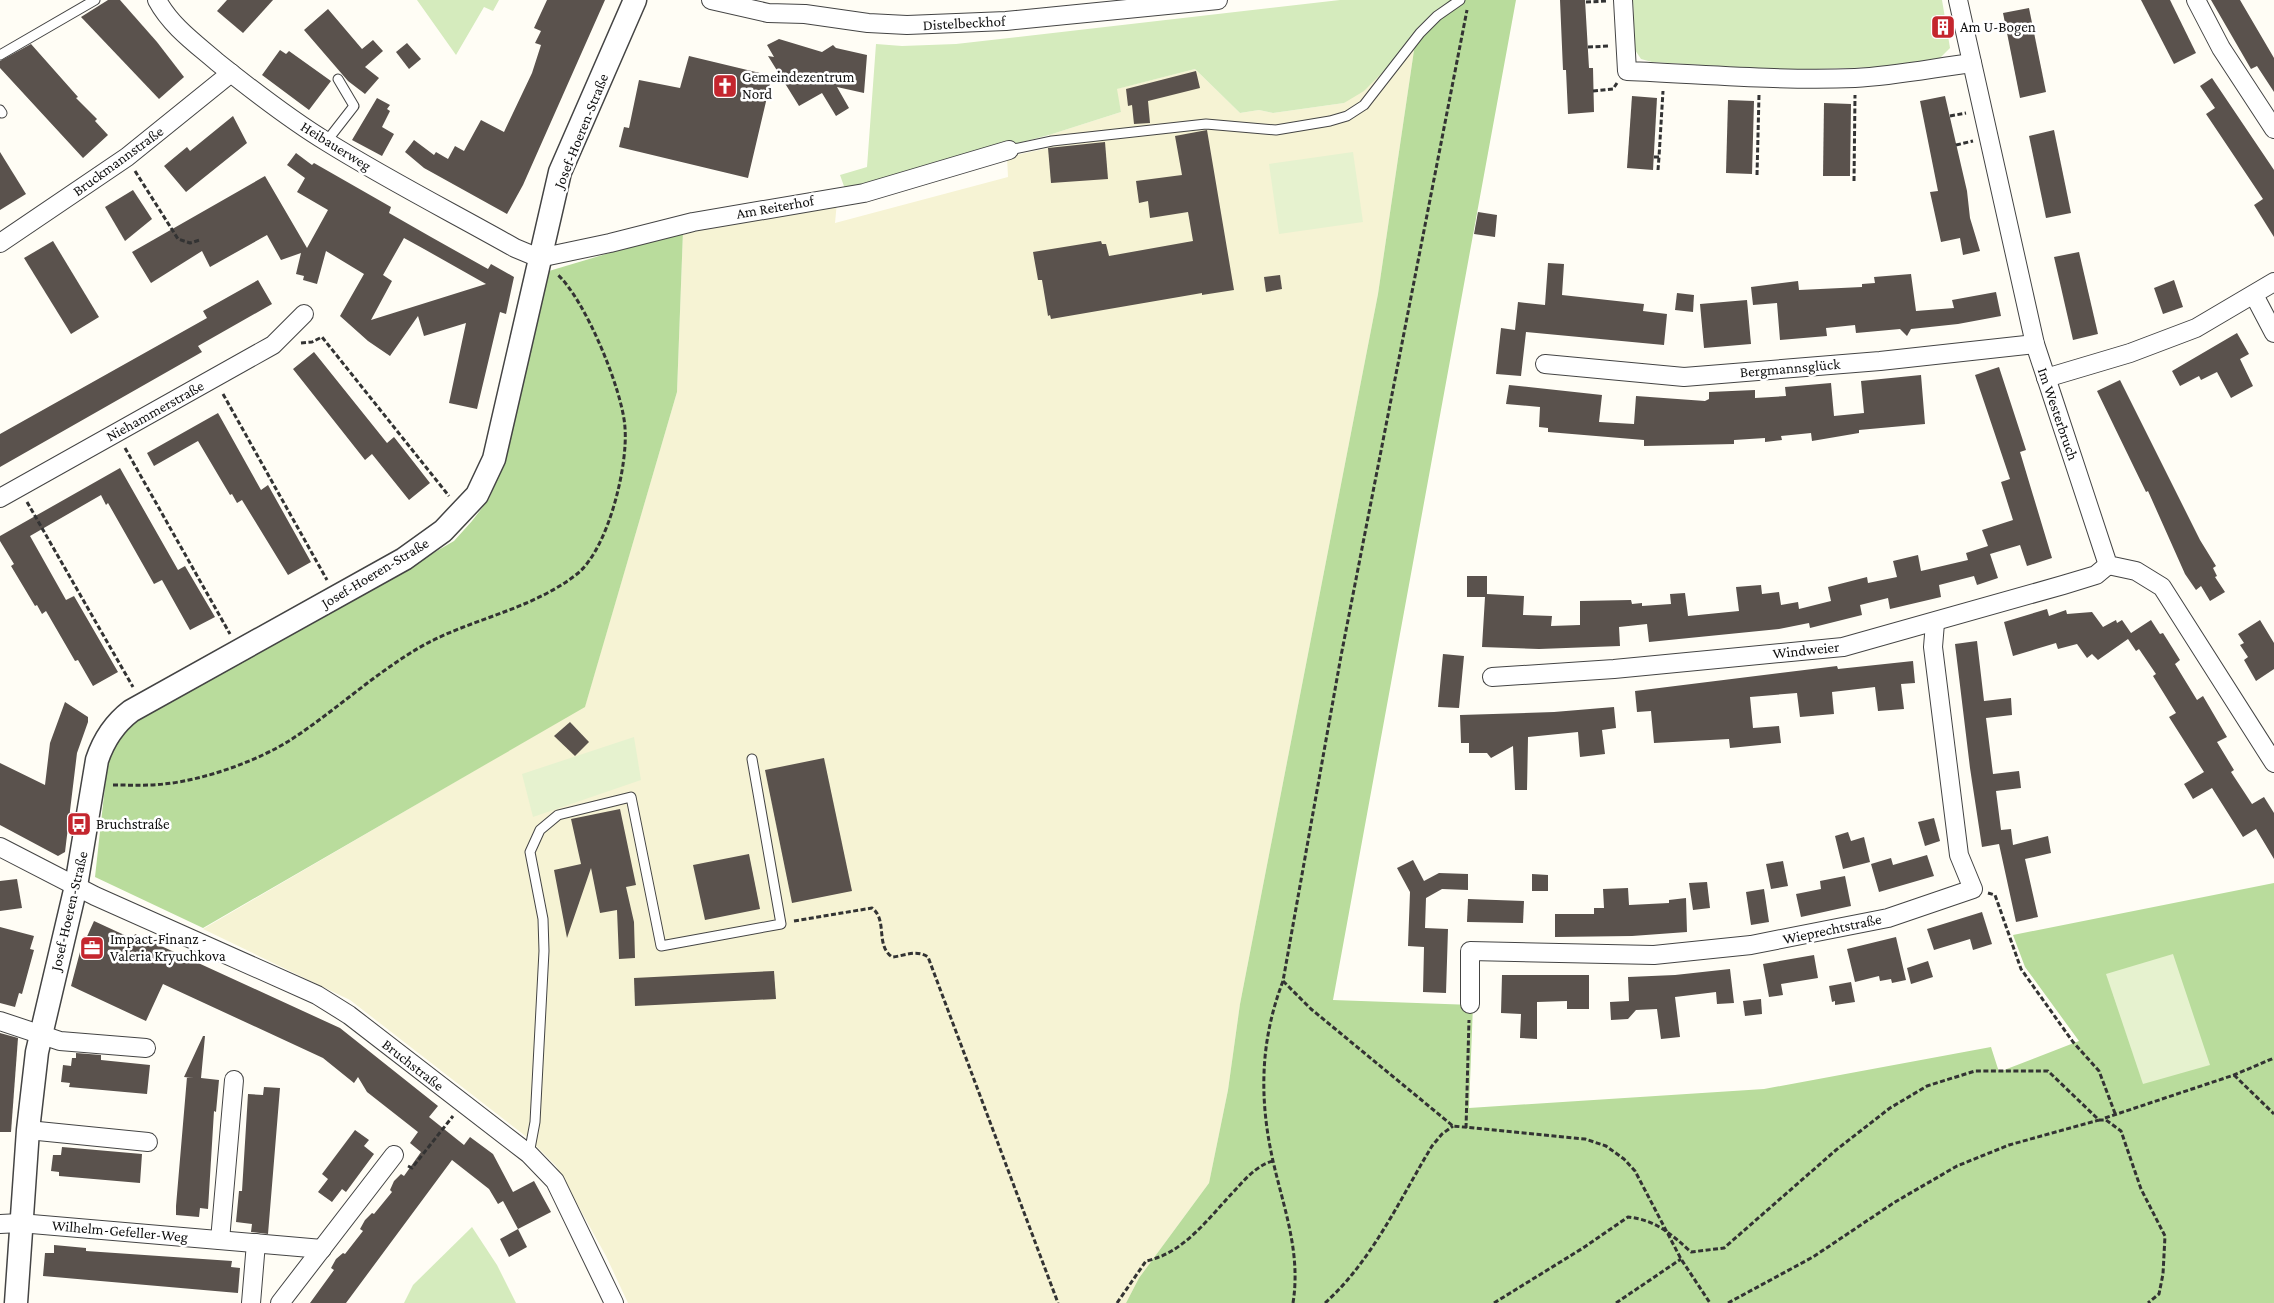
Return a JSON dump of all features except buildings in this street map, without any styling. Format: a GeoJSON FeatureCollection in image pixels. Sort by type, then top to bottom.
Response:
{"type":"FeatureCollection","features":[{"type":"Feature","properties":{"kind":"street","name":"Heibauerweg"},"geometry":{"type":"LineString","coordinates":[[157,0],[172,22],[231,73],[326,142],[515,248],[539,258]]}},
{"type":"Feature","properties":{"kind":"street","name":"Josef-Hoeren-Straße"},"geometry":{"type":"LineString","coordinates":[[16,1303],[10,1224],[28,1130],[40,1034],[76,886],[97,760],[112,729],[121,719],[143,703],[404,559],[443,532],[478,495],[494,458],[560,172],[635,0]]}},
{"type":"Feature","properties":{"kind":"street","name":"Distelbeckhof"},"geometry":{"type":"LineString","coordinates":[[711,0],[768,13],[805,14],[868,23],[907,25],[1006,21],[1084,7],[1218,0]]}},
{"type":"Feature","properties":{"kind":"street"},"geometry":{"type":"LineString","coordinates":[[1623,0],[1627,71],[1759,77],[1855,78],[1899,74],[1972,63]]}},
{"type":"Feature","properties":{"kind":"street","name":"Im Westerbruch"},"geometry":{"type":"LineString","coordinates":[[1958,0],[2035,344],[2108,565]]}},
{"type":"Feature","properties":{"kind":"street"},"geometry":{"type":"LineString","coordinates":[[2196,0],[2221,48],[2274,129]]}},
{"type":"Feature","properties":{"kind":"street","name":"Bruckmannstraße"},"geometry":{"type":"LineString","coordinates":[[0,244],[127,157],[231,73]]}},
{"type":"Feature","properties":{"kind":"street","name":"Am Reiterhof"},"geometry":{"type":"LineString","coordinates":[[539,258],[610,243],[693,222],[864,193],[1009,150]]}},
{"type":"Feature","properties":{"kind":"street"},"geometry":{"type":"LineString","coordinates":[[2046,378],[2130,353],[2196,328],[2274,282]]}},
{"type":"Feature","properties":{"kind":"street"},"geometry":{"type":"LineString","coordinates":[[2254,295],[2274,333]]}},
{"type":"Feature","properties":{"kind":"street","name":"Niehammerstraße"},"geometry":{"type":"LineString","coordinates":[[0,498],[273,345],[304,314]]}},
{"type":"Feature","properties":{"kind":"street","name":"Bergmannsglück"},"geometry":{"type":"LineString","coordinates":[[1545,364],[1684,377],[1880,361],[2035,344]]}},
{"type":"Feature","properties":{"kind":"street"},"geometry":{"type":"LineString","coordinates":[[2108,565],[2136,571],[2162,587],[2271,752]]}},
{"type":"Feature","properties":{"kind":"street","name":"Windweier"},"geometry":{"type":"LineString","coordinates":[[1492,677],[1614,669],[1843,647],[1935,623],[2096,575],[2108,565]]}},
{"type":"Feature","properties":{"kind":"street"},"geometry":{"type":"LineString","coordinates":[[1935,623],[1933,647],[1959,855],[1972,889]]}},
{"type":"Feature","properties":{"kind":"street","name":"Bruchstraße"},"geometry":{"type":"LineString","coordinates":[[0,847],[76,886],[317,994],[350,1015],[529,1154],[555,1181],[614,1303]]}},
{"type":"Feature","properties":{"kind":"street","name":"Wieprechtstraße"},"geometry":{"type":"LineString","coordinates":[[1470,1004],[1470,951],[1654,955],[1752,945],[1888,918],[1972,889]]}},
{"type":"Feature","properties":{"kind":"street"},"geometry":{"type":"LineString","coordinates":[[0,1021],[60,1041],[146,1048]]}},
{"type":"Feature","properties":{"kind":"street"},"geometry":{"type":"LineString","coordinates":[[220,1240],[234,1080]]}},
{"type":"Feature","properties":{"kind":"street"},"geometry":{"type":"LineString","coordinates":[[28,1130],[148,1142]]}},
{"type":"Feature","properties":{"kind":"street"},"geometry":{"type":"LineString","coordinates":[[280,1303],[394,1156]]}},
{"type":"Feature","properties":{"kind":"street","name":"Wilhelm-Gefeller-Weg"},"geometry":{"type":"LineString","coordinates":[[10,1224],[322,1249]]}},
{"type":"Feature","properties":{"kind":"street"},"geometry":{"type":"LineString","coordinates":[[251,1303],[256,1243]]}},
{"type":"Feature","properties":{"kind":"lane"},"geometry":{"type":"LineString","coordinates":[[0,55],[95,0]]}},
{"type":"Feature","properties":{"kind":"lane"},"geometry":{"type":"LineString","coordinates":[[1009,150],[1052,141],[1206,124],[1276,130],[1330,121],[1347,116],[1364,105],[1420,33],[1437,16],[1460,0]]}},
{"type":"Feature","properties":{"kind":"lane"},"geometry":{"type":"LineString","coordinates":[[326,142],[354,106],[338,79]]}},
{"type":"Feature","properties":{"kind":"lane"},"geometry":{"type":"LineString","coordinates":[[529,1154],[535,1112],[544,951],[543,919],[530,852],[540,830],[558,815],[631,797],[661,946],[781,924],[752,759]]}},
{"type":"Feature","properties":{"kind":"path"},"geometry":{"type":"LineString","coordinates":[[1294,1303],[1296,1275],[1294,1245],[1273,1161],[1266,1121],[1265,1050],[1268,1027],[1283,981],[1341,656],[1465,33],[1468,8]]}},
{"type":"Feature","properties":{"kind":"path"},"geometry":{"type":"LineString","coordinates":[[1593,91],[1613,89],[1627,71]]}},
{"type":"Feature","properties":{"kind":"path"},"geometry":{"type":"LineString","coordinates":[[1658,170],[1664,72]]}},
{"type":"Feature","properties":{"kind":"path"},"geometry":{"type":"LineString","coordinates":[[1757,174],[1759,77]]}},
{"type":"Feature","properties":{"kind":"path"},"geometry":{"type":"LineString","coordinates":[[1854,182],[1852,124],[1855,78]]}},
{"type":"Feature","properties":{"kind":"path"},"geometry":{"type":"LineString","coordinates":[[1656,118],[1661,119]]}},
{"type":"Feature","properties":{"kind":"path"},"geometry":{"type":"LineString","coordinates":[[1753,124],[1758,124]]}},
{"type":"Feature","properties":{"kind":"path"},"geometry":{"type":"LineString","coordinates":[[1752,152],[1758,152]]}},
{"type":"Feature","properties":{"kind":"path"},"geometry":{"type":"LineString","coordinates":[[127,157],[178,239],[190,243],[200,240]]}},
{"type":"Feature","properties":{"kind":"path"},"geometry":{"type":"LineString","coordinates":[[1654,157],[1659,157]]}},
{"type":"Feature","properties":{"kind":"path"},"geometry":{"type":"LineString","coordinates":[[92,785],[179,782],[231,767],[263,754],[291,740],[350,695],[416,650],[539,599],[586,566],[598,547],[613,507],[624,455],[625,427],[617,394],[593,331],[562,278],[539,258]]}},
{"type":"Feature","properties":{"kind":"path"},"geometry":{"type":"LineString","coordinates":[[273,345],[312,342],[322,337],[462,512]]}},
{"type":"Feature","properties":{"kind":"path"},"geometry":{"type":"LineString","coordinates":[[214,378],[336,597]]}},
{"type":"Feature","properties":{"kind":"path"},"geometry":{"type":"LineString","coordinates":[[116,432],[240,651]]}},
{"type":"Feature","properties":{"kind":"path"},"geometry":{"type":"LineString","coordinates":[[19,488],[143,703]]}},
{"type":"Feature","properties":{"kind":"path"},"geometry":{"type":"LineString","coordinates":[[1972,889],[1995,895],[2021,969],[2073,1042],[2099,1071],[2116,1116]]}},
{"type":"Feature","properties":{"kind":"path"},"geometry":{"type":"LineString","coordinates":[[781,924],[872,908],[880,917],[882,946],[885,952],[892,957],[914,953],[922,953],[928,957],[1058,1303]]}},
{"type":"Feature","properties":{"kind":"path"},"geometry":{"type":"LineString","coordinates":[[1283,981],[1311,1009],[1453,1126],[1566,1135],[1606,1146],[1624,1159],[1635,1171],[1681,1259],[1710,1303]]}},
{"type":"Feature","properties":{"kind":"path"},"geometry":{"type":"LineString","coordinates":[[1466,1128],[1470,1004]]}},
{"type":"Feature","properties":{"kind":"path"},"geometry":{"type":"LineString","coordinates":[[1728,1303],[1813,1257],[1895,1202],[1957,1166],[2009,1145],[2116,1116],[2234,1075],[2274,1058]]}},
{"type":"Feature","properties":{"kind":"path"},"geometry":{"type":"LineString","coordinates":[[1494,1303],[1583,1248],[1628,1217],[1644,1218],[1665,1228],[1692,1252],[1724,1248],[1836,1150],[1890,1108],[1927,1086],[1976,1071],[2048,1071],[2099,1120],[2106,1120],[2122,1131],[2141,1189],[2165,1236],[2163,1274],[2159,1294],[2148,1303]]}},
{"type":"Feature","properties":{"kind":"path"},"geometry":{"type":"LineString","coordinates":[[2234,1075],[2274,1114]]}},
{"type":"Feature","properties":{"kind":"path"},"geometry":{"type":"LineString","coordinates":[[394,1156],[412,1168],[463,1104]]}},
{"type":"Feature","properties":{"kind":"path"},"geometry":{"type":"LineString","coordinates":[[1325,1303],[1350,1277],[1371,1248],[1432,1146],[1442,1134],[1453,1126]]}},
{"type":"Feature","properties":{"kind":"path"},"geometry":{"type":"LineString","coordinates":[[1117,1303],[1146,1261],[1166,1256],[1177,1248],[1248,1176],[1264,1163],[1273,1161]]}},
{"type":"Feature","properties":{"kind":"path"},"geometry":{"type":"LineString","coordinates":[[1616,1303],[1681,1259]]}},
{"type":"Feature","properties":{"kind":"shaded area"},"geometry":{"type":"Polygon","coordinates":[[[1417,30],[1378,294],[1240,1004],[1228,1090],[1209,1183],[1139,1278],[1126,1303],[628,1303],[606,1256],[556,1166],[528,1138],[350,1000],[203,929],[585,706],[677,392],[683,231],[837,202],[835,223],[1008,177],[1007,157],[1048,148],[1049,135],[1121,112],[1116,89],[1195,69],[1240,113],[1259,110],[1273,113],[1344,103],[1417,30]]]}},
{"type":"Feature","properties":{"kind":"green space"},"geometry":{"type":"Polygon","coordinates":[[[417,0],[499,0],[493,11],[484,7],[456,55],[417,0]]]}},
{"type":"Feature","properties":{"kind":"green space"},"geometry":{"type":"Polygon","coordinates":[[[1340,0],[1449,0],[1417,30],[1388,67],[1364,91],[1344,103],[1273,113],[1259,110],[1240,113],[1195,69],[1117,89],[1121,112],[1049,135],[845,189],[840,175],[867,167],[876,44],[902,46],[956,44],[1340,0]]]}},
{"type":"Feature","properties":{"kind":"green space"},"geometry":{"type":"Polygon","coordinates":[[[1449,0],[1516,0],[1333,1000],[1473,1005],[1469,1108],[1764,1089],[1991,1047],[1999,1072],[2079,1041],[2025,967],[2013,935],[2274,883],[2274,1303],[1126,1303],[1139,1278],[1209,1183],[1228,1090],[1240,1004],[1378,294],[1417,30],[1449,0]]]}},
{"type":"Feature","properties":{"kind":"green space"},"geometry":{"type":"Polygon","coordinates":[[[1633,0],[1942,0],[1950,48],[1940,58],[1881,67],[1784,70],[1652,62],[1641,59],[1635,50],[1633,0]]]}},
{"type":"Feature","properties":{"kind":"green space"},"geometry":{"type":"Polygon","coordinates":[[[1353,152],[1363,222],[1279,234],[1269,164],[1353,152]]]}},
{"type":"Feature","properties":{"kind":"green space"},"geometry":{"type":"Polygon","coordinates":[[[683,231],[677,392],[585,707],[203,928],[95,877],[107,768],[113,748],[122,734],[136,720],[342,606],[454,541],[489,499],[505,460],[549,271],[683,231]]]}},
{"type":"Feature","properties":{"kind":"green space"},"geometry":{"type":"Polygon","coordinates":[[[634,737],[641,780],[533,817],[522,774],[634,737]]]}},
{"type":"Feature","properties":{"kind":"green space"},"geometry":{"type":"Polygon","coordinates":[[[2173,954],[2210,1065],[2143,1084],[2106,974],[2173,954]]]}},
{"type":"Feature","properties":{"kind":"green space"},"geometry":{"type":"Polygon","coordinates":[[[472,1227],[497,1265],[516,1303],[404,1303],[413,1285],[472,1227]]]}},
{"type":"Feature","properties":{"kind":"place","name":"Am U-Bogen"},"geometry":{"type":"Point","coordinates":[1943,27]}},
{"type":"Feature","properties":{"kind":"place","name":"Gemeindezentrum Nord"},"geometry":{"type":"Point","coordinates":[725,86]}},
{"type":"Feature","properties":{"kind":"place","name":"Bruchstraße"},"geometry":{"type":"Point","coordinates":[79,824]}},
{"type":"Feature","properties":{"kind":"place","name":"Impact-Finanz - Valeria Kryuchkova"},"geometry":{"type":"Point","coordinates":[92,948]}}]}
